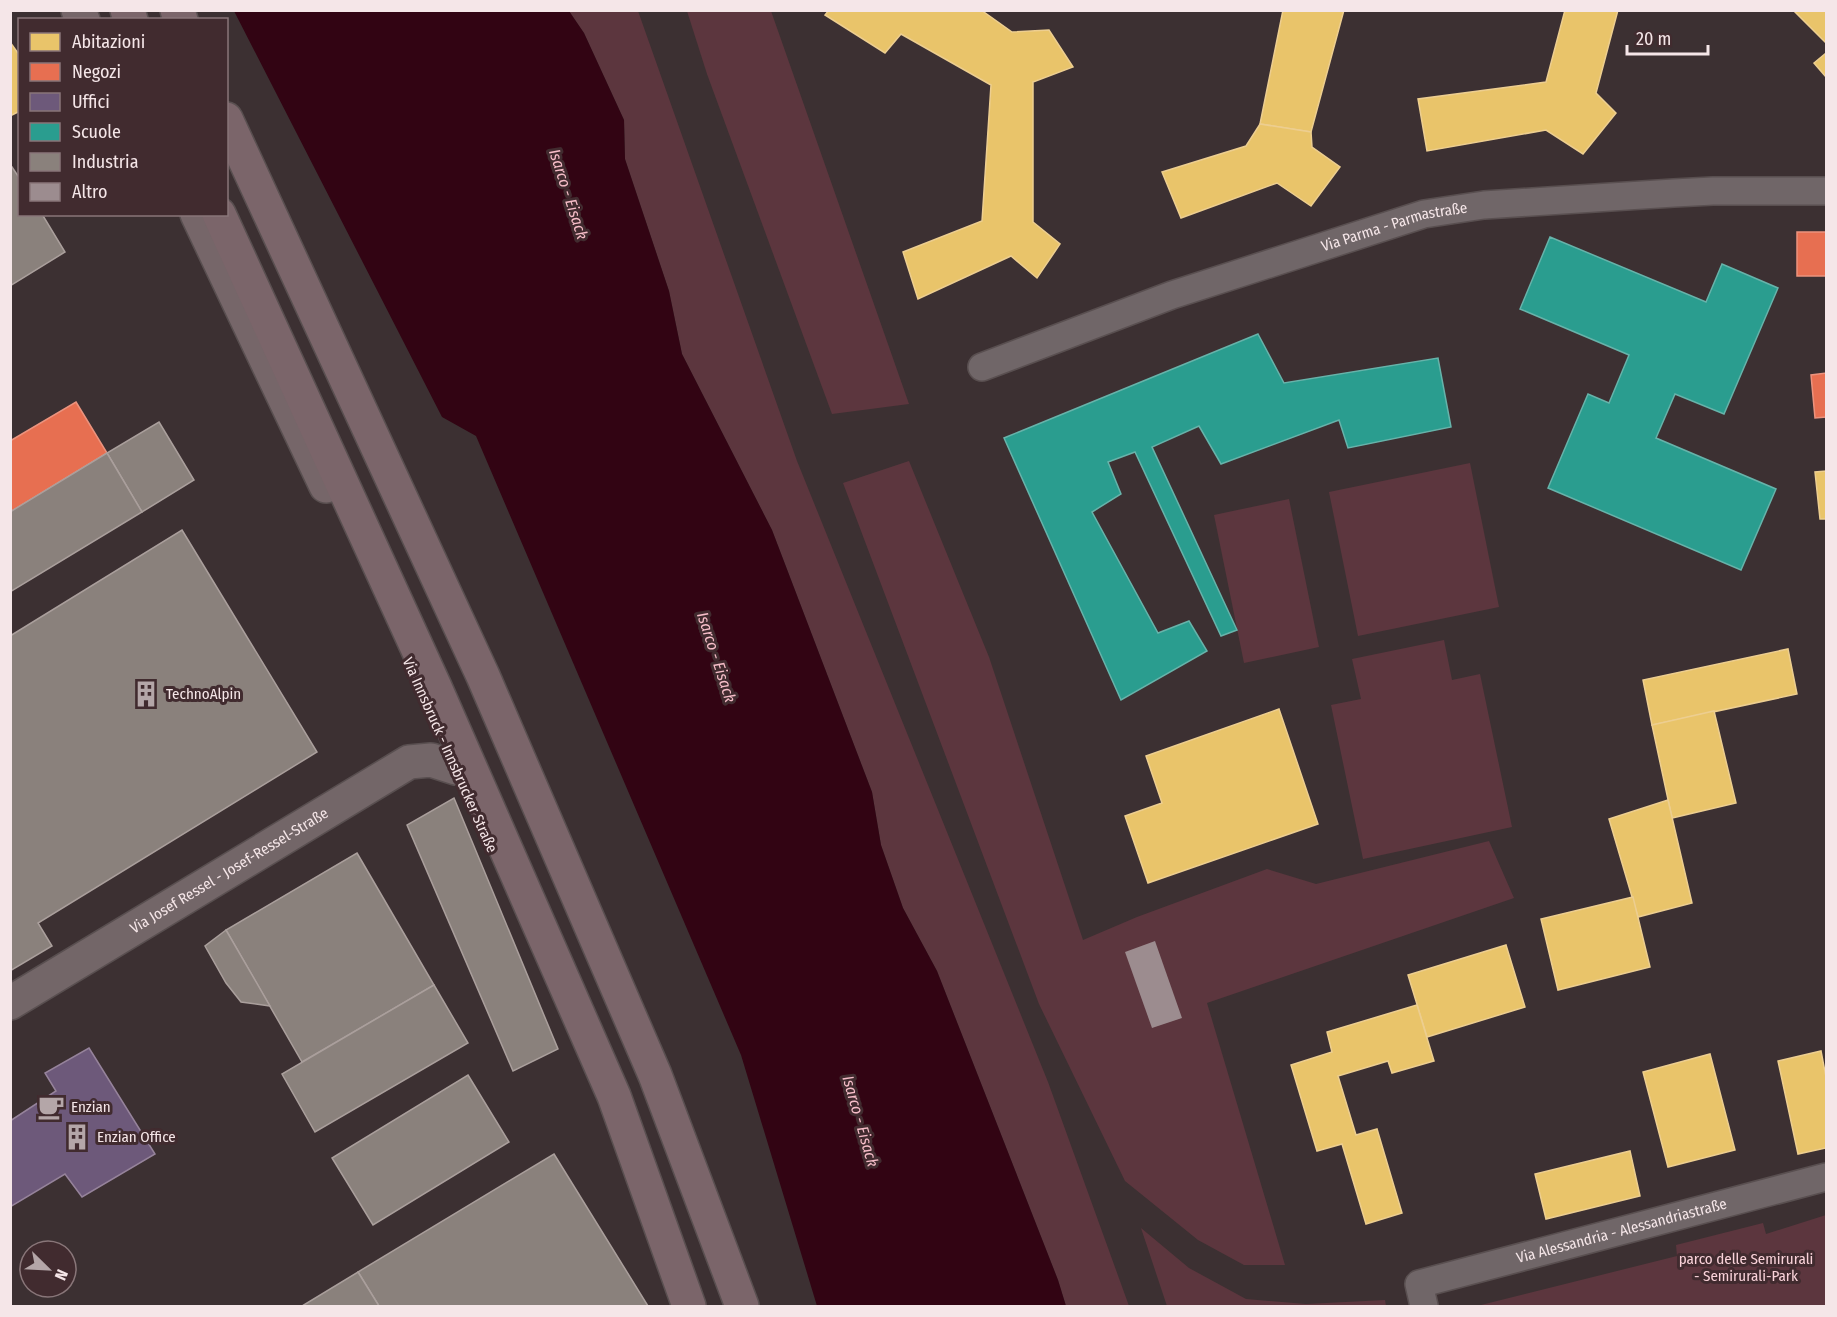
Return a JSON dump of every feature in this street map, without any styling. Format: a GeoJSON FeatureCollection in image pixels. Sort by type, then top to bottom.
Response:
{"type":"FeatureCollection","features":[{"type":"Feature","properties":{"kind":"highway"},"geometry":{"type":"LineString","coordinates":[[228,123],[497,708],[655,1075],[741,1306]]}},
{"type":"Feature","properties":{"kind":"highway"},"geometry":{"type":"LineString","coordinates":[[220,216],[435,687],[614,1096],[689,1306]]}},
{"type":"Feature","properties":{"kind":"main road","name":"Via Innsbruck - Innsbrucker Straße"},"geometry":{"type":"LineString","coordinates":[[198,216],[411,665],[626,1158],[677,1306]]}},
{"type":"Feature","properties":{"kind":"main road","name":"Via Josef Ressel - Josef-Ressel-Straße"},"geometry":{"type":"LineString","coordinates":[[10,1003],[409,762],[431,760],[456,768]]}},
{"type":"Feature","properties":{"kind":"street","name":"Via Parma - Parmastraße"},"geometry":{"type":"LineString","coordinates":[[982,366],[1172,295],[1424,214],[1484,205],[1674,193],[1827,191]]}},
{"type":"Feature","properties":{"kind":"street","name":"Via Alessandria - Alessandriastraße"},"geometry":{"type":"LineString","coordinates":[[1421,1295],[1827,1177]]}},
{"type":"Feature","properties":{"kind":"green space"},"geometry":{"type":"Polygon","coordinates":[[[569,11],[638,11],[797,461],[1048,1082],[1129,1306],[1066,1306],[1058,1280],[937,971],[903,908],[881,845],[872,792],[772,530],[682,354],[669,291],[625,159],[624,120],[584,33],[569,11]]]}},
{"type":"Feature","properties":{"kind":"green space"},"geometry":{"type":"Polygon","coordinates":[[[687,11],[771,11],[909,404],[832,414],[707,74],[687,11]]]}},
{"type":"Feature","properties":{"kind":"green space"},"geometry":{"type":"Polygon","coordinates":[[[909,461],[989,657],[1083,940],[1137,917],[1267,869],[1316,884],[1489,841],[1514,898],[1207,1003],[1285,1265],[1244,1265],[1198,1240],[1125,1181],[1039,1004],[843,483],[909,461]]]}},
{"type":"Feature","properties":{"kind":"green space"},"geometry":{"type":"Polygon","coordinates":[[[1470,463],[1499,607],[1358,636],[1329,492],[1470,463]]]}},
{"type":"Feature","properties":{"kind":"green space"},"geometry":{"type":"Polygon","coordinates":[[[1289,499],[1319,647],[1244,663],[1214,515],[1289,499]]]}},
{"type":"Feature","properties":{"kind":"green space"},"geometry":{"type":"Polygon","coordinates":[[[1444,640],[1452,680],[1480,674],[1512,827],[1363,859],[1331,705],[1361,699],[1352,659],[1444,640]]]}},
{"type":"Feature","properties":{"kind":"green space","name":"parco delle Semirurali - Semirurali-Park"},"geometry":{"type":"Polygon","coordinates":[[[1826,1215],[1826,1306],[1477,1306],[1677,1256],[1676,1245],[1763,1223],[1766,1234],[1826,1215]]]}},
{"type":"Feature","properties":{"kind":"green space"},"geometry":{"type":"Polygon","coordinates":[[[1141,1228],[1189,1268],[1246,1299],[1306,1304],[1385,1300],[1386,1306],[1167,1306],[1141,1228]]]}},
{"type":"Feature","properties":{"kind":"water","name":"Isarco - Eisack"},"geometry":{"type":"Polygon","coordinates":[[[234,11],[569,11],[584,33],[624,120],[625,159],[669,291],[682,354],[772,530],[872,792],[881,845],[903,908],[937,971],[1058,1280],[1066,1306],[817,1306],[741,1055],[476,436],[442,417],[234,11]]]}},
{"type":"Feature","properties":{"kind":"building: Abitazioni"},"geometry":{"type":"Polygon","coordinates":[[[829,10],[981,10],[1012,32],[1049,30],[1073,67],[1033,82],[1033,222],[1060,244],[1037,278],[1011,256],[918,299],[903,252],[982,221],[991,85],[901,34],[885,53],[825,15],[829,10]]]}},
{"type":"Feature","properties":{"kind":"building: Abitazioni"},"geometry":{"type":"Polygon","coordinates":[[[1283,10],[1344,10],[1311,132],[1260,124],[1283,10]]]}},
{"type":"Feature","properties":{"kind":"building: Abitazioni"},"geometry":{"type":"Polygon","coordinates":[[[1565,10],[1618,10],[1596,93],[1616,113],[1583,154],[1546,130],[1427,151],[1418,99],[1546,82],[1565,10]]]}},
{"type":"Feature","properties":{"kind":"building: Abitazioni"},"geometry":{"type":"Polygon","coordinates":[[[1793,10],[1826,10],[1826,43],[1793,10]]]}},
{"type":"Feature","properties":{"kind":"building: Abitazioni"},"geometry":{"type":"Polygon","coordinates":[[[10,42],[18,53],[18,112],[10,116],[10,42]]]}},
{"type":"Feature","properties":{"kind":"building: Abitazioni"},"geometry":{"type":"Polygon","coordinates":[[[1826,53],[1826,77],[1814,63],[1826,53]]]}},
{"type":"Feature","properties":{"kind":"building: Abitazioni"},"geometry":{"type":"Polygon","coordinates":[[[1260,124],[1311,132],[1312,147],[1340,167],[1311,206],[1277,183],[1181,218],[1162,172],[1246,146],[1260,124]]]}},
{"type":"Feature","properties":{"kind":"building: Abitazioni"},"geometry":{"type":"Polygon","coordinates":[[[1826,471],[1826,519],[1820,519],[1815,472],[1826,471]]]}},
{"type":"Feature","properties":{"kind":"building: Abitazioni"},"geometry":{"type":"Polygon","coordinates":[[[1788,649],[1797,694],[1652,725],[1643,680],[1788,649]]]}},
{"type":"Feature","properties":{"kind":"building: Abitazioni"},"geometry":{"type":"Polygon","coordinates":[[[1279,709],[1318,824],[1148,883],[1125,816],[1162,803],[1146,756],[1279,709]]]}},
{"type":"Feature","properties":{"kind":"building: Abitazioni"},"geometry":{"type":"Polygon","coordinates":[[[1714,711],[1736,803],[1672,818],[1652,725],[1714,711]]]}},
{"type":"Feature","properties":{"kind":"building: Abitazioni"},"geometry":{"type":"Polygon","coordinates":[[[1668,800],[1692,903],[1638,917],[1609,819],[1668,800]]]}},
{"type":"Feature","properties":{"kind":"building: Abitazioni"},"geometry":{"type":"Polygon","coordinates":[[[1633,897],[1650,967],[1558,990],[1541,919],[1633,897]]]}},
{"type":"Feature","properties":{"kind":"building: Abitazioni"},"geometry":{"type":"Polygon","coordinates":[[[1506,945],[1525,1007],[1427,1037],[1408,975],[1506,945]]]}},
{"type":"Feature","properties":{"kind":"building: Abitazioni"},"geometry":{"type":"Polygon","coordinates":[[[1417,1005],[1434,1061],[1392,1073],[1388,1061],[1338,1076],[1356,1135],[1377,1129],[1402,1213],[1366,1224],[1342,1144],[1317,1151],[1291,1065],[1332,1052],[1327,1032],[1417,1005]]]}},
{"type":"Feature","properties":{"kind":"building: Abitazioni"},"geometry":{"type":"Polygon","coordinates":[[[1821,1051],[1826,1077],[1826,1148],[1798,1154],[1778,1061],[1821,1051]]]}},
{"type":"Feature","properties":{"kind":"building: Abitazioni"},"geometry":{"type":"Polygon","coordinates":[[[1710,1054],[1735,1150],[1668,1167],[1643,1072],[1710,1054]]]}},
{"type":"Feature","properties":{"kind":"building: Abitazioni"},"geometry":{"type":"Polygon","coordinates":[[[1630,1151],[1640,1196],[1546,1219],[1535,1174],[1630,1151]]]}},
{"type":"Feature","properties":{"kind":"building: Negozi"},"geometry":{"type":"Polygon","coordinates":[[[1797,232],[1826,232],[1826,276],[1797,276],[1797,232]]]}},
{"type":"Feature","properties":{"kind":"building: Negozi"},"geometry":{"type":"Polygon","coordinates":[[[1826,373],[1826,417],[1815,418],[1811,375],[1826,373]]]}},
{"type":"Feature","properties":{"kind":"building: Negozi"},"geometry":{"type":"Polygon","coordinates":[[[76,402],[107,453],[10,512],[10,441],[76,402]]]}},
{"type":"Feature","properties":{"kind":"building: Uffici","name":"Enzian Office"},"geometry":{"type":"Polygon","coordinates":[[[89,1048],[155,1154],[82,1197],[65,1174],[10,1207],[10,1121],[56,1091],[45,1073],[89,1048]]]}},
{"type":"Feature","properties":{"kind":"building: Scuole"},"geometry":{"type":"Polygon","coordinates":[[[1550,237],[1706,302],[1722,264],[1778,288],[1724,414],[1675,394],[1656,438],[1776,489],[1741,570],[1548,488],[1588,394],[1609,403],[1629,355],[1520,309],[1550,237]]]}},
{"type":"Feature","properties":{"kind":"building: Scuole"},"geometry":{"type":"Polygon","coordinates":[[[1258,334],[1284,383],[1438,358],[1451,427],[1348,448],[1339,420],[1221,464],[1199,426],[1152,447],[1237,630],[1221,636],[1135,452],[1108,462],[1121,494],[1092,512],[1158,633],[1189,621],[1207,651],[1121,700],[1004,438],[1258,334]]]}},
{"type":"Feature","properties":{"kind":"building: Industria"},"geometry":{"type":"Polygon","coordinates":[[[12,167],[18,176],[18,216],[43,216],[65,252],[10,286],[10,168],[12,167]]]}},
{"type":"Feature","properties":{"kind":"building: Industria"},"geometry":{"type":"Polygon","coordinates":[[[159,422],[194,480],[142,512],[107,453],[159,422]]]}},
{"type":"Feature","properties":{"kind":"building: Industria"},"geometry":{"type":"Polygon","coordinates":[[[107,453],[142,512],[10,592],[10,512],[107,453]]]}},
{"type":"Feature","properties":{"kind":"building: Industria","name":"TechnoAlpin"},"geometry":{"type":"Polygon","coordinates":[[[182,530],[317,752],[38,923],[52,946],[10,971],[10,636],[182,530]]]}},
{"type":"Feature","properties":{"kind":"building: Industria"},"geometry":{"type":"Polygon","coordinates":[[[454,798],[558,1049],[513,1071],[407,825],[454,798]]]}},
{"type":"Feature","properties":{"kind":"building: Industria"},"geometry":{"type":"Polygon","coordinates":[[[357,853],[434,985],[302,1062],[226,930],[357,853]]]}},
{"type":"Feature","properties":{"kind":"building: Industria"},"geometry":{"type":"Polygon","coordinates":[[[226,930],[270,1006],[241,1002],[226,983],[205,946],[226,930]]]}},
{"type":"Feature","properties":{"kind":"building: Industria"},"geometry":{"type":"Polygon","coordinates":[[[434,985],[468,1043],[315,1132],[282,1074],[434,985]]]}},
{"type":"Feature","properties":{"kind":"building: Industria"},"geometry":{"type":"Polygon","coordinates":[[[468,1075],[509,1142],[373,1225],[332,1158],[468,1075]]]}},
{"type":"Feature","properties":{"kind":"building: Industria"},"geometry":{"type":"Polygon","coordinates":[[[554,1154],[648,1306],[379,1306],[358,1272],[554,1154]]]}},
{"type":"Feature","properties":{"kind":"building: Industria"},"geometry":{"type":"Polygon","coordinates":[[[358,1272],[379,1306],[302,1306],[358,1272]]]}},
{"type":"Feature","properties":{"kind":"building: Altro"},"geometry":{"type":"Polygon","coordinates":[[[1155,941],[1182,1018],[1152,1028],[1125,952],[1155,941]]]}},
{"type":"Feature","properties":{"kind":"place","name":"TechnoAlpin"},"geometry":{"type":"Point","coordinates":[146,694]}},
{"type":"Feature","properties":{"kind":"place","name":"Enzian"},"geometry":{"type":"Point","coordinates":[51,1107]}},
{"type":"Feature","properties":{"kind":"place","name":"Enzian Office"},"geometry":{"type":"Point","coordinates":[77,1137]}}]}
